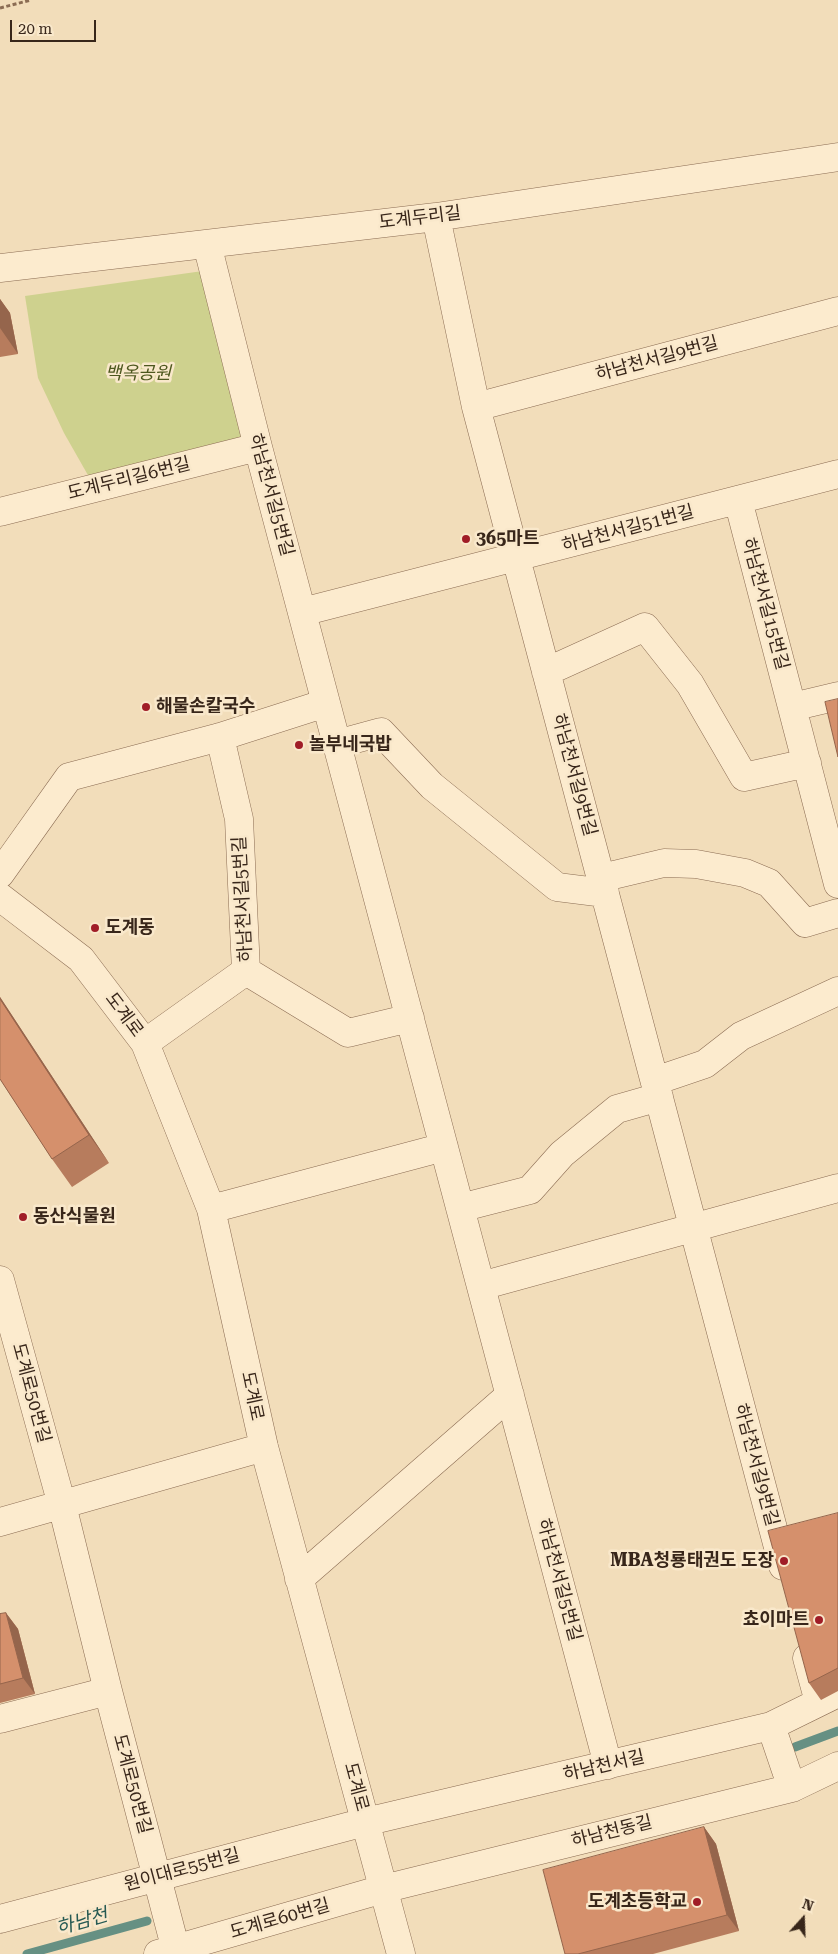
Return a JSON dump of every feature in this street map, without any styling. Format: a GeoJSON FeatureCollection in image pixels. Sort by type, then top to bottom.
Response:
{"type":"FeatureCollection","features":[{"type":"Feature","properties":{"kind":"street","name":"도계두리길"},"geometry":{"type":"LineString","coordinates":[[0,268],[436,216],[838,157]]}},
{"type":"Feature","properties":{"kind":"street","name":"하남천서길9번길"},"geometry":{"type":"LineString","coordinates":[[436,216],[476,407],[788,1586]]}},
{"type":"Feature","properties":{"kind":"street","name":"하남천서길5번길"},"geometry":{"type":"LineString","coordinates":[[207,244],[258,447],[608,1765]]}},
{"type":"Feature","properties":{"kind":"street","name":"하남천서길9번길"},"geometry":{"type":"LineString","coordinates":[[476,407],[838,311]]}},
{"type":"Feature","properties":{"kind":"street","name":"도계두리길6번길"},"geometry":{"type":"LineString","coordinates":[[0,512],[258,447]]}},
{"type":"Feature","properties":{"kind":"street","name":"하남천서길51번길"},"geometry":{"type":"LineString","coordinates":[[302,612],[838,474]]}},
{"type":"Feature","properties":{"kind":"street","name":"하남천서길15번길"},"geometry":{"type":"LineString","coordinates":[[738,500],[838,884]]}},
{"type":"Feature","properties":{"kind":"street"},"geometry":{"type":"LineString","coordinates":[[546,672],[645,627],[690,684],[744,778],[806,763]]}},
{"type":"Feature","properties":{"kind":"street"},"geometry":{"type":"LineString","coordinates":[[792,707],[838,696]]}},
{"type":"Feature","properties":{"kind":"street"},"geometry":{"type":"LineString","coordinates":[[0,874],[69,776],[220,737],[326,703]]}},
{"type":"Feature","properties":{"kind":"street"},"geometry":{"type":"LineString","coordinates":[[337,744],[381,732],[432,786],[557,888],[603,885],[664,863],[696,864],[745,873],[769,883],[805,923],[838,913]]}},
{"type":"Feature","properties":{"kind":"street","name":"하남천서길5번길"},"geometry":{"type":"LineString","coordinates":[[220,737],[239,820],[246,971],[348,1033],[410,1018]]}},
{"type":"Feature","properties":{"kind":"street","name":"도계로"},"geometry":{"type":"LineString","coordinates":[[0,897],[81,959],[145,1043],[211,1210],[264,1447],[401,1954]]}},
{"type":"Feature","properties":{"kind":"street"},"geometry":{"type":"LineString","coordinates":[[145,1043],[246,971]]}},
{"type":"Feature","properties":{"kind":"street"},"geometry":{"type":"LineString","coordinates":[[460,1208],[530,1190],[562,1154],[617,1109],[705,1064],[741,1036],[838,991]]}},
{"type":"Feature","properties":{"kind":"street"},"geometry":{"type":"LineString","coordinates":[[211,1210],[444,1147]]}},
{"type":"Feature","properties":{"kind":"street"},"geometry":{"type":"LineString","coordinates":[[481,1286],[838,1188]]}},
{"type":"Feature","properties":{"kind":"street","name":"도계로50번길"},"geometry":{"type":"LineString","coordinates":[[0,1280],[62,1505],[157,1877]]}},
{"type":"Feature","properties":{"kind":"street"},"geometry":{"type":"LineString","coordinates":[[300,1579],[510,1395]]}},
{"type":"Feature","properties":{"kind":"street"},"geometry":{"type":"LineString","coordinates":[[0,1522],[264,1447]]}},
{"type":"Feature","properties":{"kind":"street"},"geometry":{"type":"LineString","coordinates":[[801,1635],[829,1698]]}},
{"type":"Feature","properties":{"kind":"street"},"geometry":{"type":"LineString","coordinates":[[0,1719],[108,1691]]}},
{"type":"Feature","properties":{"kind":"street","name":"하남천서길"},"geometry":{"type":"LineString","coordinates":[[365,1822],[771,1726],[829,1698]]}},
{"type":"Feature","properties":{"kind":"street"},"geometry":{"type":"LineString","coordinates":[[771,1726],[792,1788]]}},
{"type":"Feature","properties":{"kind":"street","name":"하남천동길"},"geometry":{"type":"LineString","coordinates":[[383,1889],[792,1788],[838,1766]]}},
{"type":"Feature","properties":{"kind":"street","name":"원이대로55번길"},"geometry":{"type":"LineString","coordinates":[[0,1919],[365,1822]]}},
{"type":"Feature","properties":{"kind":"street","name":"도계로60번길"},"geometry":{"type":"LineString","coordinates":[[157,1877],[171,1952],[383,1889]]}},
{"type":"Feature","properties":{"kind":"path"},"geometry":{"type":"LineString","coordinates":[[0,8],[31,0]]}},
{"type":"Feature","properties":{"kind":"green space","name":"백옥공원"},"geometry":{"type":"Polygon","coordinates":[[[210,270],[246,443],[93,484],[64,433],[38,378],[25,296],[210,270]]]}},
{"type":"Feature","properties":{"kind":"building"},"geometry":{"type":"Polygon","coordinates":[[[838,699],[838,757],[825,702],[838,699]]]}},
{"type":"Feature","properties":{"kind":"building"},"geometry":{"type":"Polygon","coordinates":[[[0,999],[89,1135],[52,1159],[0,1079],[0,999]]]}},
{"type":"Feature","properties":{"kind":"building","name":"쵸이마트"},"geometry":{"type":"Polygon","coordinates":[[[838,1513],[838,1668],[809,1683],[768,1531],[838,1513]]]}},
{"type":"Feature","properties":{"kind":"building"},"geometry":{"type":"Polygon","coordinates":[[[6,1613],[23,1678],[0,1684],[0,1614],[6,1613]]]}},
{"type":"Feature","properties":{"kind":"building"},"geometry":{"type":"Polygon","coordinates":[[[704,1827],[727,1915],[578,1954],[565,1954],[543,1870],[704,1827]]]}},
{"type":"Feature","properties":{"kind":"waterway","name":"하남천"},"geometry":{"type":"LineString","coordinates":[[795,1747],[838,1731]]}},
{"type":"Feature","properties":{"kind":"waterway","name":"하남천"},"geometry":{"type":"LineString","coordinates":[[27,1954],[147,1921]]}},
{"type":"Feature","properties":{"kind":"place","name":"365마트"},"geometry":{"type":"Point","coordinates":[466,539]}},
{"type":"Feature","properties":{"kind":"place","name":"해물손칼국수"},"geometry":{"type":"Point","coordinates":[146,707]}},
{"type":"Feature","properties":{"kind":"place","name":"놀부네국밥"},"geometry":{"type":"Point","coordinates":[299,745]}},
{"type":"Feature","properties":{"kind":"place","name":"도계동"},"geometry":{"type":"Point","coordinates":[95,928]}},
{"type":"Feature","properties":{"kind":"place","name":"동산식물원"},"geometry":{"type":"Point","coordinates":[23,1217]}},
{"type":"Feature","properties":{"kind":"place","name":"MBA청룡태권도 도장"},"geometry":{"type":"Point","coordinates":[784,1561]}},
{"type":"Feature","properties":{"kind":"place","name":"쵸이마트"},"geometry":{"type":"Point","coordinates":[819,1620]}},
{"type":"Feature","properties":{"kind":"place","name":"도계초등학교"},"geometry":{"type":"Point","coordinates":[697,1902]}}]}
